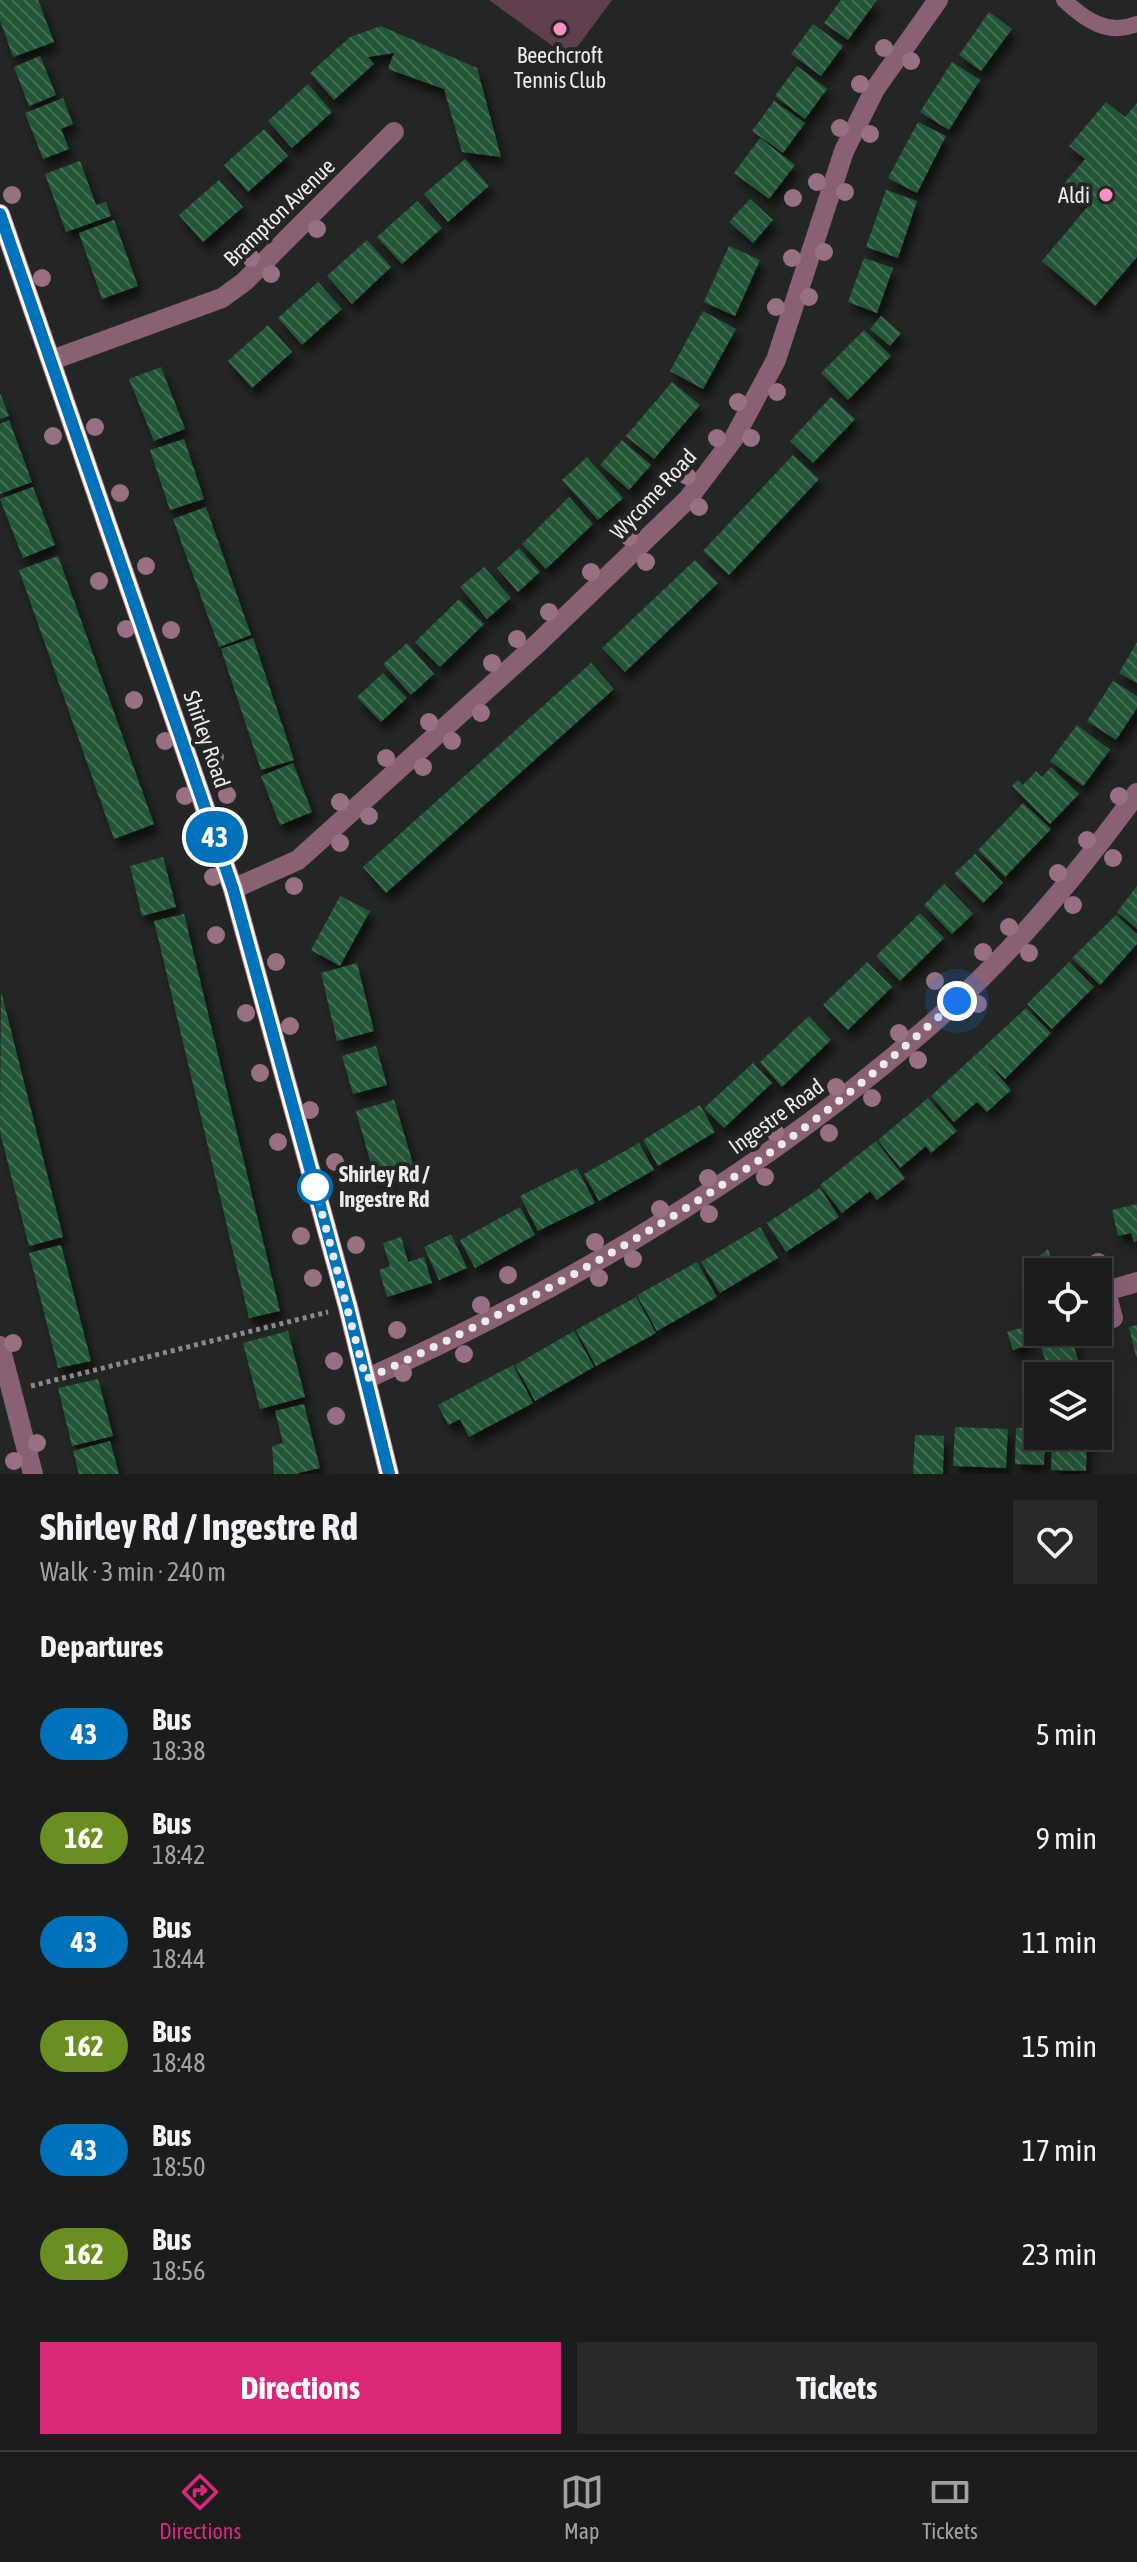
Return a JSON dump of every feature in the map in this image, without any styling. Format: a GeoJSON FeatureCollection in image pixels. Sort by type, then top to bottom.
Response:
{"type":"FeatureCollection","features":[{"type":"Feature","properties":{"kind":"street","name":"Wycome Road"},"geometry":{"type":"LineString","coordinates":[[233,889],[298,860],[536,645],[688,499],[734,438],[776,360],[844,151],[875,89],[938,0]]}},
{"type":"Feature","properties":{"kind":"street","name":"Brampton Avenue"},"geometry":{"type":"LineString","coordinates":[[52,360],[222,298],[244,282],[394,132]]}},
{"type":"Feature","properties":{"kind":"street","name":"Shirley Road"},"geometry":{"type":"LineString","coordinates":[[0,214],[233,889],[348,1307],[389,1474]]}},
{"type":"Feature","properties":{"kind":"street","name":"Ingestre Road"},"geometry":{"type":"LineString","coordinates":[[366,1379],[519,1303],[684,1208],[822,1114],[957,1001],[1092,855],[1137,793]]}},
{"type":"Feature","properties":{"kind":"street"},"geometry":{"type":"LineString","coordinates":[[1112,1289],[1137,1282]]}},
{"type":"Feature","properties":{"kind":"street"},"geometry":{"type":"LineString","coordinates":[[0,1346],[33,1474]]}},
{"type":"Feature","properties":{"kind":"lane"},"geometry":{"type":"LineString","coordinates":[[1064,0],[1092,22],[1111,30],[1137,24]]}},
{"type":"Feature","properties":{"kind":"path"},"geometry":{"type":"LineString","coordinates":[[12,1390],[348,1307]]}},
{"type":"Feature","properties":{"kind":"shaded area","name":"Beechcroft Tennis Club"},"geometry":{"type":"Polygon","coordinates":[[[489,0],[612,0],[569,58],[489,0]]]}},
{"type":"Feature","properties":{"kind":"building"},"geometry":{"type":"Polygon","coordinates":[[[0,0],[38,0],[54,42],[13,57],[0,20],[0,0]]]}},
{"type":"Feature","properties":{"kind":"building"},"geometry":{"type":"Polygon","coordinates":[[[841,0],[877,0],[848,40],[824,23],[841,0]]]}},
{"type":"Feature","properties":{"kind":"building"},"geometry":{"type":"Polygon","coordinates":[[[989,12],[1012,29],[981,71],[959,55],[989,12]]]}},
{"type":"Feature","properties":{"kind":"building"},"geometry":{"type":"Polygon","coordinates":[[[813,24],[843,46],[821,76],[791,54],[813,24]]]}},
{"type":"Feature","properties":{"kind":"building"},"geometry":{"type":"Polygon","coordinates":[[[381,26],[477,68],[501,157],[462,152],[444,89],[388,69],[394,53],[368,57],[374,64],[334,100],[310,73],[350,37],[381,26]]]}},
{"type":"Feature","properties":{"kind":"building"},"geometry":{"type":"Polygon","coordinates":[[[40,56],[56,95],[29,106],[14,67],[40,56]]]}},
{"type":"Feature","properties":{"kind":"building"},"geometry":{"type":"Polygon","coordinates":[[[952,62],[980,80],[949,130],[920,112],[952,62]]]}},
{"type":"Feature","properties":{"kind":"building"},"geometry":{"type":"Polygon","coordinates":[[[797,66],[827,89],[805,119],[775,96],[797,66]]]}},
{"type":"Feature","properties":{"kind":"building"},"geometry":{"type":"Polygon","coordinates":[[[308,84],[332,112],[292,148],[268,121],[308,84]]]}},
{"type":"Feature","properties":{"kind":"building"},"geometry":{"type":"Polygon","coordinates":[[[63,98],[73,124],[61,129],[69,149],[43,159],[25,113],[63,98]]]}},
{"type":"Feature","properties":{"kind":"building"},"geometry":{"type":"Polygon","coordinates":[[[774,101],[805,123],[783,153],[752,131],[774,101]]]}},
{"type":"Feature","properties":{"kind":"building","name":"Aldi"},"geometry":{"type":"Polygon","coordinates":[[[1106,102],[1125,117],[1137,103],[1137,257],[1095,306],[1042,261],[1088,206],[1063,185],[1085,159],[1069,146],[1106,102]]]}},
{"type":"Feature","properties":{"kind":"building"},"geometry":{"type":"Polygon","coordinates":[[[918,122],[946,136],[917,193],[888,178],[918,122]]]}},
{"type":"Feature","properties":{"kind":"building"},"geometry":{"type":"Polygon","coordinates":[[[264,129],[288,156],[248,192],[224,165],[264,129]]]}},
{"type":"Feature","properties":{"kind":"building"},"geometry":{"type":"Polygon","coordinates":[[[760,138],[795,165],[769,199],[734,173],[760,138]]]}},
{"type":"Feature","properties":{"kind":"building"},"geometry":{"type":"Polygon","coordinates":[[[465,159],[489,186],[448,222],[424,194],[465,159]]]}},
{"type":"Feature","properties":{"kind":"building"},"geometry":{"type":"Polygon","coordinates":[[[80,161],[96,205],[106,202],[111,216],[66,232],[45,174],[80,161]]]}},
{"type":"Feature","properties":{"kind":"building"},"geometry":{"type":"Polygon","coordinates":[[[219,180],[243,207],[203,242],[179,215],[219,180]]]}},
{"type":"Feature","properties":{"kind":"building"},"geometry":{"type":"Polygon","coordinates":[[[886,190],[917,201],[898,258],[866,247],[886,190]]]}},
{"type":"Feature","properties":{"kind":"building"},"geometry":{"type":"Polygon","coordinates":[[[750,199],[773,220],[753,243],[729,222],[750,199]]]}},
{"type":"Feature","properties":{"kind":"building"},"geometry":{"type":"Polygon","coordinates":[[[417,201],[442,228],[402,264],[377,237],[417,201]]]}},
{"type":"Feature","properties":{"kind":"building"},"geometry":{"type":"Polygon","coordinates":[[[114,220],[138,286],[102,299],[79,233],[114,220]]]}},
{"type":"Feature","properties":{"kind":"building"},"geometry":{"type":"Polygon","coordinates":[[[367,240],[391,267],[352,304],[327,276],[367,240]]]}},
{"type":"Feature","properties":{"kind":"building"},"geometry":{"type":"Polygon","coordinates":[[[729,246],[760,260],[735,316],[704,302],[729,246]]]}},
{"type":"Feature","properties":{"kind":"building"},"geometry":{"type":"Polygon","coordinates":[[[864,258],[893,268],[877,313],[848,302],[864,258]]]}},
{"type":"Feature","properties":{"kind":"building"},"geometry":{"type":"Polygon","coordinates":[[[318,282],[342,309],[302,345],[278,318],[318,282]]]}},
{"type":"Feature","properties":{"kind":"building"},"geometry":{"type":"Polygon","coordinates":[[[703,311],[736,329],[703,389],[670,371],[703,311]]]}},
{"type":"Feature","properties":{"kind":"building"},"geometry":{"type":"Polygon","coordinates":[[[881,316],[901,333],[890,346],[870,329],[881,316]]]}},
{"type":"Feature","properties":{"kind":"building"},"geometry":{"type":"Polygon","coordinates":[[[268,325],[292,352],[252,388],[228,361],[268,325]]]}},
{"type":"Feature","properties":{"kind":"building"},"geometry":{"type":"Polygon","coordinates":[[[864,330],[891,356],[848,400],[821,373],[864,330]]]}},
{"type":"Feature","properties":{"kind":"building"},"geometry":{"type":"Polygon","coordinates":[[[161,367],[185,429],[154,441],[129,379],[161,367]]]}},
{"type":"Feature","properties":{"kind":"building"},"geometry":{"type":"Polygon","coordinates":[[[672,382],[700,405],[654,459],[626,436],[672,382]]]}},
{"type":"Feature","properties":{"kind":"building"},"geometry":{"type":"Polygon","coordinates":[[[0,393],[9,416],[0,419],[0,393]]]}},
{"type":"Feature","properties":{"kind":"building"},"geometry":{"type":"Polygon","coordinates":[[[831,397],[855,419],[813,463],[790,441],[831,397]]]}},
{"type":"Feature","properties":{"kind":"building"},"geometry":{"type":"Polygon","coordinates":[[[9,420],[32,482],[0,494],[0,424],[9,420]]]}},
{"type":"Feature","properties":{"kind":"building"},"geometry":{"type":"Polygon","coordinates":[[[184,439],[204,499],[170,510],[150,450],[184,439]]]}},
{"type":"Feature","properties":{"kind":"building"},"geometry":{"type":"Polygon","coordinates":[[[622,440],[651,465],[629,490],[600,465],[622,440]]]}},
{"type":"Feature","properties":{"kind":"building"},"geometry":{"type":"Polygon","coordinates":[[[793,455],[819,479],[729,575],[703,551],[793,455]]]}},
{"type":"Feature","properties":{"kind":"building"},"geometry":{"type":"Polygon","coordinates":[[[587,457],[623,498],[598,520],[562,480],[587,457]]]}},
{"type":"Feature","properties":{"kind":"building"},"geometry":{"type":"Polygon","coordinates":[[[33,487],[55,545],[23,558],[0,499],[33,487]]]}},
{"type":"Feature","properties":{"kind":"building"},"geometry":{"type":"Polygon","coordinates":[[[569,497],[593,524],[546,569],[522,544],[569,497]]]}},
{"type":"Feature","properties":{"kind":"building"},"geometry":{"type":"Polygon","coordinates":[[[206,507],[251,635],[219,647],[173,519],[206,507]]]}},
{"type":"Feature","properties":{"kind":"building"},"geometry":{"type":"Polygon","coordinates":[[[519,548],[540,572],[518,592],[497,568],[519,548]]]}},
{"type":"Feature","properties":{"kind":"building"},"geometry":{"type":"Polygon","coordinates":[[[58,556],[154,824],[114,839],[19,570],[58,556]]]}},
{"type":"Feature","properties":{"kind":"building"},"geometry":{"type":"Polygon","coordinates":[[[695,560],[718,583],[625,672],[602,648],[695,560]]]}},
{"type":"Feature","properties":{"kind":"building"},"geometry":{"type":"Polygon","coordinates":[[[484,567],[511,598],[487,619],[460,587],[484,567]]]}},
{"type":"Feature","properties":{"kind":"building"},"geometry":{"type":"Polygon","coordinates":[[[459,599],[484,624],[440,667],[415,642],[459,599]]]}},
{"type":"Feature","properties":{"kind":"building"},"geometry":{"type":"Polygon","coordinates":[[[253,638],[294,760],[261,770],[221,649],[253,638]]]}},
{"type":"Feature","properties":{"kind":"building"},"geometry":{"type":"Polygon","coordinates":[[[1137,642],[1137,683],[1119,673],[1137,642]]]}},
{"type":"Feature","properties":{"kind":"building"},"geometry":{"type":"Polygon","coordinates":[[[407,643],[434,674],[411,695],[383,664],[407,643]]]}},
{"type":"Feature","properties":{"kind":"building"},"geometry":{"type":"Polygon","coordinates":[[[591,663],[614,689],[386,893],[363,867],[591,663]]]}},
{"type":"Feature","properties":{"kind":"building"},"geometry":{"type":"Polygon","coordinates":[[[383,673],[407,698],[381,722],[357,697],[383,673]]]}},
{"type":"Feature","properties":{"kind":"building"},"geometry":{"type":"Polygon","coordinates":[[[1113,681],[1137,696],[1137,708],[1116,740],[1087,721],[1113,681]]]}},
{"type":"Feature","properties":{"kind":"building"},"geometry":{"type":"Polygon","coordinates":[[[1077,725],[1110,750],[1083,786],[1050,761],[1077,725]]]}},
{"type":"Feature","properties":{"kind":"building"},"geometry":{"type":"Polygon","coordinates":[[[293,763],[312,812],[280,825],[261,776],[293,763]]]}},
{"type":"Feature","properties":{"kind":"building"},"geometry":{"type":"Polygon","coordinates":[[[1051,767],[1079,794],[1050,824],[1012,786],[1018,780],[1023,785],[1036,771],[1042,777],[1051,767]]]}},
{"type":"Feature","properties":{"kind":"building"},"geometry":{"type":"Polygon","coordinates":[[[1023,803],[1051,829],[1005,877],[978,850],[1023,803]]]}},
{"type":"Feature","properties":{"kind":"building"},"geometry":{"type":"Polygon","coordinates":[[[975,854],[1003,883],[983,903],[954,874],[975,854]]]}},
{"type":"Feature","properties":{"kind":"building"},"geometry":{"type":"Polygon","coordinates":[[[163,857],[176,907],[142,916],[130,866],[163,857]]]}},
{"type":"Feature","properties":{"kind":"building"},"geometry":{"type":"Polygon","coordinates":[[[944,884],[973,914],[952,934],[924,905],[944,884]]]}},
{"type":"Feature","properties":{"kind":"building"},"geometry":{"type":"Polygon","coordinates":[[[1137,886],[1137,929],[1117,912],[1137,886]]]}},
{"type":"Feature","properties":{"kind":"building"},"geometry":{"type":"Polygon","coordinates":[[[340,896],[370,911],[340,966],[311,950],[340,896]]]}},
{"type":"Feature","properties":{"kind":"building"},"geometry":{"type":"Polygon","coordinates":[[[920,913],[944,938],[900,981],[876,956],[920,913]]]}},
{"type":"Feature","properties":{"kind":"building"},"geometry":{"type":"Polygon","coordinates":[[[184,914],[280,1311],[249,1318],[154,921],[184,914]]]}},
{"type":"Feature","properties":{"kind":"building"},"geometry":{"type":"Polygon","coordinates":[[[1116,915],[1137,934],[1137,944],[1100,985],[1072,958],[1116,915]]]}},
{"type":"Feature","properties":{"kind":"building"},"geometry":{"type":"Polygon","coordinates":[[[867,962],[892,987],[848,1030],[823,1005],[867,962]]]}},
{"type":"Feature","properties":{"kind":"building"},"geometry":{"type":"Polygon","coordinates":[[[1069,962],[1094,987],[1052,1029],[1027,1004],[1069,962]]]}},
{"type":"Feature","properties":{"kind":"building"},"geometry":{"type":"Polygon","coordinates":[[[357,963],[374,1031],[337,1041],[321,973],[357,963]]]}},
{"type":"Feature","properties":{"kind":"building"},"geometry":{"type":"Polygon","coordinates":[[[1,991],[63,1237],[29,1246],[0,1132],[1,991]]]}},
{"type":"Feature","properties":{"kind":"building"},"geometry":{"type":"Polygon","coordinates":[[[1026,1008],[1051,1033],[1005,1079],[987,1062],[1011,1090],[987,1112],[977,1102],[954,1122],[931,1096],[1026,1008]]]}},
{"type":"Feature","properties":{"kind":"building"},"geometry":{"type":"Polygon","coordinates":[[[809,1016],[831,1040],[782,1087],[760,1062],[809,1016]]]}},
{"type":"Feature","properties":{"kind":"building"},"geometry":{"type":"Polygon","coordinates":[[[376,1046],[387,1085],[353,1094],[342,1056],[376,1046]]]}},
{"type":"Feature","properties":{"kind":"building"},"geometry":{"type":"Polygon","coordinates":[[[753,1063],[772,1083],[724,1128],[704,1108],[753,1063]]]}},
{"type":"Feature","properties":{"kind":"building"},"geometry":{"type":"Polygon","coordinates":[[[928,1098],[957,1131],[931,1153],[926,1146],[900,1168],[878,1140],[928,1098]]]}},
{"type":"Feature","properties":{"kind":"building"},"geometry":{"type":"Polygon","coordinates":[[[394,1100],[414,1167],[375,1178],[356,1111],[394,1100]]]}},
{"type":"Feature","properties":{"kind":"building"},"geometry":{"type":"Polygon","coordinates":[[[700,1105],[715,1132],[658,1166],[643,1140],[700,1105]]]}},
{"type":"Feature","properties":{"kind":"building"},"geometry":{"type":"Polygon","coordinates":[[[876,1141],[905,1178],[877,1200],[870,1191],[842,1213],[820,1185],[876,1141]]]}},
{"type":"Feature","properties":{"kind":"building"},"geometry":{"type":"Polygon","coordinates":[[[639,1143],[654,1170],[599,1201],[584,1174],[639,1143]]]}},
{"type":"Feature","properties":{"kind":"building"},"geometry":{"type":"Polygon","coordinates":[[[577,1168],[595,1203],[538,1231],[520,1196],[577,1168]]]}},
{"type":"Feature","properties":{"kind":"building"},"geometry":{"type":"Polygon","coordinates":[[[820,1188],[839,1217],[786,1252],[767,1223],[820,1188]]]}},
{"type":"Feature","properties":{"kind":"building"},"geometry":{"type":"Polygon","coordinates":[[[1137,1204],[1137,1241],[1134,1242],[1131,1233],[1118,1236],[1112,1210],[1137,1204]]]}},
{"type":"Feature","properties":{"kind":"building"},"geometry":{"type":"Polygon","coordinates":[[[520,1207],[535,1235],[475,1268],[460,1240],[520,1207]]]}},
{"type":"Feature","properties":{"kind":"building"},"geometry":{"type":"Polygon","coordinates":[[[760,1227],[778,1258],[720,1293],[701,1262],[760,1227]]]}},
{"type":"Feature","properties":{"kind":"building"},"geometry":{"type":"Polygon","coordinates":[[[451,1234],[467,1268],[439,1280],[424,1247],[451,1234]]]}},
{"type":"Feature","properties":{"kind":"building"},"geometry":{"type":"Polygon","coordinates":[[[401,1237],[408,1262],[424,1257],[432,1283],[387,1297],[379,1270],[390,1266],[383,1243],[401,1237]]]}},
{"type":"Feature","properties":{"kind":"building"},"geometry":{"type":"Polygon","coordinates":[[[61,1245],[91,1361],[58,1368],[29,1253],[61,1245]]]}},
{"type":"Feature","properties":{"kind":"building"},"geometry":{"type":"Polygon","coordinates":[[[1048,1249],[1051,1258],[1038,1258],[1048,1249]]]}},
{"type":"Feature","properties":{"kind":"building"},"geometry":{"type":"Polygon","coordinates":[[[697,1262],[717,1297],[657,1331],[637,1295],[697,1262]]]}},
{"type":"Feature","properties":{"kind":"building"},"geometry":{"type":"Polygon","coordinates":[[[636,1297],[656,1333],[596,1366],[576,1330],[636,1297]]]}},
{"type":"Feature","properties":{"kind":"building"},"geometry":{"type":"Polygon","coordinates":[[[1137,1325],[1137,1357],[1136,1357],[1129,1327],[1137,1325]]]}},
{"type":"Feature","properties":{"kind":"building"},"geometry":{"type":"Polygon","coordinates":[[[1024,1327],[1026,1346],[1013,1350],[1007,1332],[1024,1327]]]}},
{"type":"Feature","properties":{"kind":"building"},"geometry":{"type":"Polygon","coordinates":[[[288,1331],[305,1397],[260,1409],[243,1343],[288,1331]]]}},
{"type":"Feature","properties":{"kind":"building"},"geometry":{"type":"Polygon","coordinates":[[[574,1331],[594,1367],[535,1401],[515,1365],[574,1331]]]}},
{"type":"Feature","properties":{"kind":"building"},"geometry":{"type":"Polygon","coordinates":[[[1041,1346],[1074,1346],[1079,1362],[1046,1362],[1041,1346]]]}},
{"type":"Feature","properties":{"kind":"building"},"geometry":{"type":"Polygon","coordinates":[[[513,1365],[533,1403],[469,1437],[460,1419],[448,1425],[438,1405],[513,1365]]]}},
{"type":"Feature","properties":{"kind":"building"},"geometry":{"type":"Polygon","coordinates":[[[98,1379],[113,1436],[72,1446],[58,1388],[98,1379]]]}},
{"type":"Feature","properties":{"kind":"building"},"geometry":{"type":"Polygon","coordinates":[[[304,1404],[320,1468],[295,1474],[274,1474],[272,1446],[283,1443],[275,1411],[304,1404]]]}},
{"type":"Feature","properties":{"kind":"building"},"geometry":{"type":"Polygon","coordinates":[[[955,1427],[1008,1429],[1006,1468],[953,1466],[955,1427]]]}},
{"type":"Feature","properties":{"kind":"building"},"geometry":{"type":"Polygon","coordinates":[[[1016,1428],[1024,1428],[1024,1450],[1045,1450],[1044,1465],[1015,1464],[1016,1428]]]}},
{"type":"Feature","properties":{"kind":"building"},"geometry":{"type":"Polygon","coordinates":[[[915,1435],[944,1436],[943,1474],[913,1474],[915,1435]]]}},
{"type":"Feature","properties":{"kind":"building"},"geometry":{"type":"Polygon","coordinates":[[[110,1441],[119,1474],[79,1474],[73,1451],[110,1441]]]}},
{"type":"Feature","properties":{"kind":"building"},"geometry":{"type":"Polygon","coordinates":[[[1052,1450],[1087,1450],[1086,1471],[1051,1470],[1052,1450]]]}},
{"type":"Feature","properties":{"kind":"bus line","name":"43"},"geometry":{"type":"LineString","coordinates":[[0,214],[233,889],[348,1307],[389,1474]]}},
{"type":"Feature","properties":{"kind":"place","name":"Beechcroft Tennis Club"},"geometry":{"type":"Point","coordinates":[560,29]}},
{"type":"Feature","properties":{"kind":"place","name":"Aldi"},"geometry":{"type":"Point","coordinates":[1106,195]}},
{"type":"Feature","properties":{"kind":"place","name":"Shirley Rd / Ingestre Rd"},"geometry":{"type":"Point","coordinates":[315,1187]}},
{"type":"Feature","properties":{"kind":"route"},"geometry":{"type":"LineString","coordinates":[[315,1187],[366,1379],[463,1333],[684,1208],[800,1131],[867,1080],[957,1001]]}}]}
